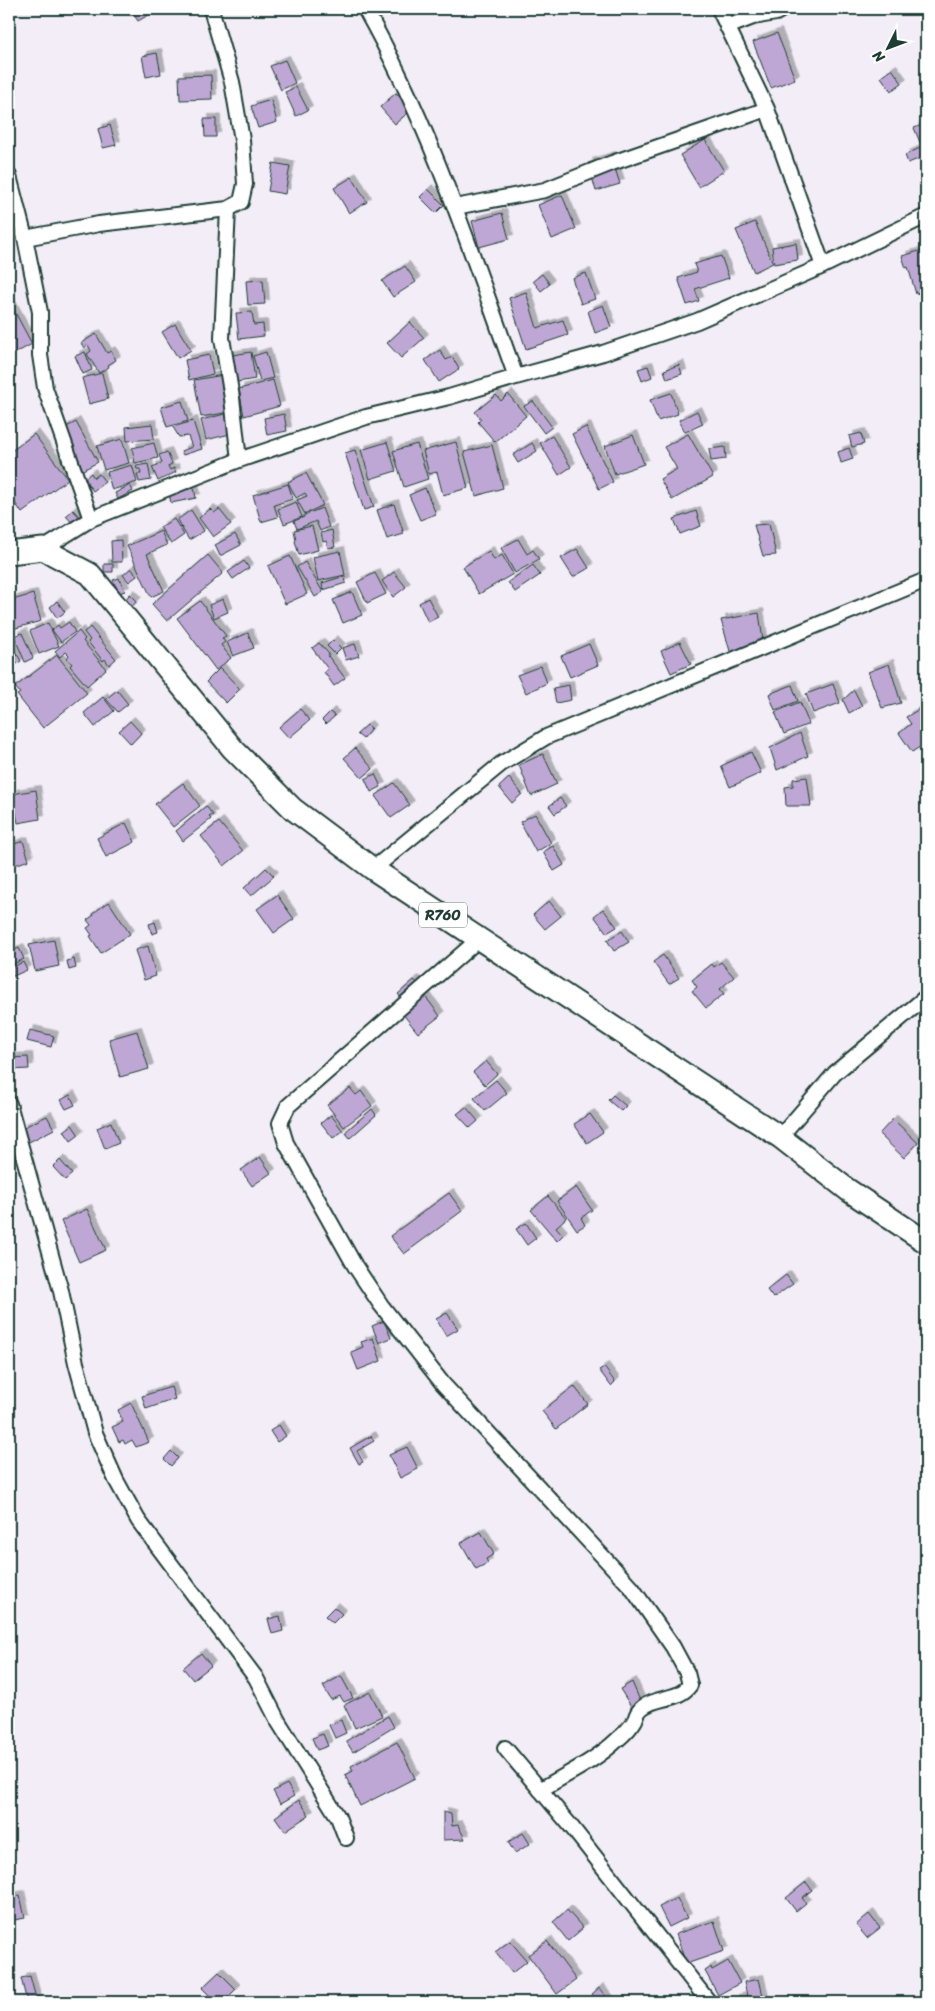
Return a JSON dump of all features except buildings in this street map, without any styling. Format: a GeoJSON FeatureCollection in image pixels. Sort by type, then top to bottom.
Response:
{"type":"FeatureCollection","features":[{"type":"Feature","properties":{"kind":"main road"},"geometry":{"type":"LineString","coordinates":[[9,553],[43,549]]}},
{"type":"Feature","properties":{"kind":"main road","name":"R760"},"geometry":{"type":"LineString","coordinates":[[43,549],[90,574],[233,749],[293,809],[373,869],[780,1137],[848,1190],[926,1242]]}},
{"type":"Feature","properties":{"kind":"street"},"geometry":{"type":"LineString","coordinates":[[25,238],[99,224],[228,209],[242,202],[246,184],[243,149],[232,82],[211,9]]}},
{"type":"Feature","properties":{"kind":"street"},"geometry":{"type":"LineString","coordinates":[[365,9],[392,57],[455,207],[516,377]]}},
{"type":"Feature","properties":{"kind":"street"},"geometry":{"type":"LineString","coordinates":[[719,9],[767,109],[823,266]]}},
{"type":"Feature","properties":{"kind":"street"},"geometry":{"type":"LineString","coordinates":[[727,27],[753,17],[776,13],[783,9]]}},
{"type":"Feature","properties":{"kind":"street"},"geometry":{"type":"LineString","coordinates":[[455,207],[545,190],[612,163],[767,109]]}},
{"type":"Feature","properties":{"kind":"street"},"geometry":{"type":"LineString","coordinates":[[9,176],[25,238],[40,312],[40,355],[46,388],[91,518]]}},
{"type":"Feature","properties":{"kind":"street"},"geometry":{"type":"LineString","coordinates":[[228,209],[222,338],[232,398],[238,460]]}},
{"type":"Feature","properties":{"kind":"street"},"geometry":{"type":"LineString","coordinates":[[43,549],[91,518],[238,460],[366,417],[449,397],[603,354],[697,321],[823,266],[926,216]]}},
{"type":"Feature","properties":{"kind":"street"},"geometry":{"type":"LineString","coordinates":[[373,869],[501,764],[546,737],[926,580]]}},
{"type":"Feature","properties":{"kind":"street"},"geometry":{"type":"LineString","coordinates":[[479,939],[288,1106],[280,1123],[286,1143],[355,1266],[381,1304],[443,1384],[632,1588],[673,1647],[690,1679],[690,1685],[678,1696],[652,1702],[644,1706],[618,1739],[600,1753],[540,1790]]}},
{"type":"Feature","properties":{"kind":"street"},"geometry":{"type":"LineString","coordinates":[[780,1137],[835,1072],[926,997]]}},
{"type":"Feature","properties":{"kind":"street"},"geometry":{"type":"LineString","coordinates":[[9,1104],[61,1291],[76,1363],[95,1433],[116,1480],[138,1520],[256,1678],[278,1721],[338,1817],[346,1838]]}},
{"type":"Feature","properties":{"kind":"street"},"geometry":{"type":"LineString","coordinates":[[504,1748],[570,1825],[709,2002]]}}]}
